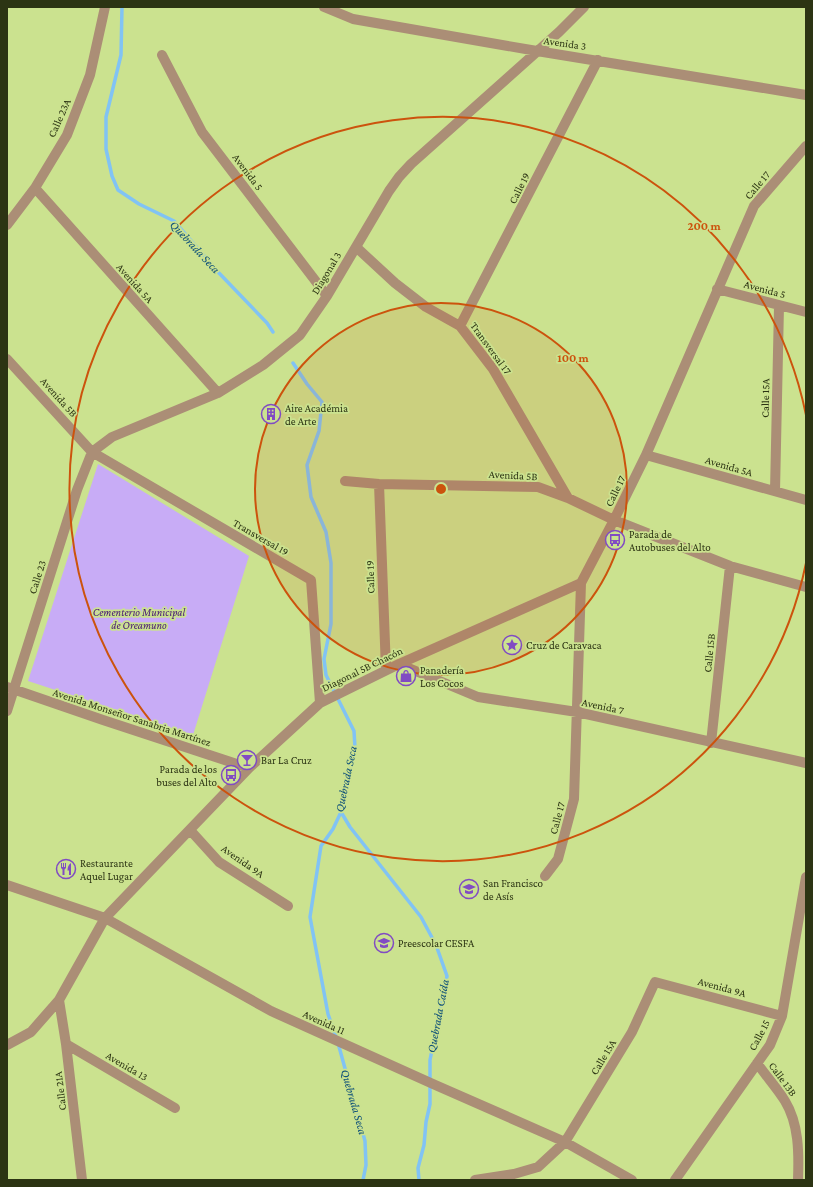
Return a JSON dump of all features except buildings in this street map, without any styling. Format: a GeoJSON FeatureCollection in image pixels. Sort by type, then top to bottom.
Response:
{"type":"FeatureCollection","features":[{"type":"Feature","properties":{"kind":"street","name":"Calle 23A"},"geometry":{"type":"LineString","coordinates":[[7,225],[35,188],[66,135],[87,82],[105,7]]}},
{"type":"Feature","properties":{"kind":"street","name":"Avenida 3"},"geometry":{"type":"LineString","coordinates":[[324,7],[353,20],[806,94]]}},
{"type":"Feature","properties":{"kind":"street"},"geometry":{"type":"LineString","coordinates":[[537,51],[584,7]]}},
{"type":"Feature","properties":{"kind":"street","name":"Diagonal 3"},"geometry":{"type":"LineString","coordinates":[[92,452],[112,437],[218,393],[263,365],[300,335],[328,296],[389,191],[399,177],[411,164],[537,51]]}},
{"type":"Feature","properties":{"kind":"street","name":"Avenida 5"},"geometry":{"type":"LineString","coordinates":[[162,55],[202,132],[328,296]]}},
{"type":"Feature","properties":{"kind":"street","name":"Calle 19"},"geometry":{"type":"LineString","coordinates":[[460,326],[598,60]]}},
{"type":"Feature","properties":{"kind":"street","name":"Calle 17"},"geometry":{"type":"LineString","coordinates":[[545,876],[558,860],[574,799],[581,583],[646,454],[754,206],[804,152]]}},
{"type":"Feature","properties":{"kind":"street","name":"Avenida 5A"},"geometry":{"type":"LineString","coordinates":[[35,188],[218,393]]}},
{"type":"Feature","properties":{"kind":"street","name":"Transversal 17"},"geometry":{"type":"LineString","coordinates":[[356,247],[395,283],[426,307],[460,326],[493,369],[568,498]]}},
{"type":"Feature","properties":{"kind":"street","name":"Avenida 5"},"geometry":{"type":"LineString","coordinates":[[717,289],[806,312]]}},
{"type":"Feature","properties":{"kind":"street","name":"Calle 15A"},"geometry":{"type":"LineString","coordinates":[[775,491],[779,306]]}},
{"type":"Feature","properties":{"kind":"street","name":"Avenida 5B"},"geometry":{"type":"LineString","coordinates":[[7,359],[92,452]]}},
{"type":"Feature","properties":{"kind":"street","name":"Calle 23"},"geometry":{"type":"LineString","coordinates":[[7,711],[10,689],[77,490],[92,452]]}},
{"type":"Feature","properties":{"kind":"street","name":"Transversal 19"},"geometry":{"type":"LineString","coordinates":[[92,452],[311,580],[320,703]]}},
{"type":"Feature","properties":{"kind":"street","name":"Avenida 5A"},"geometry":{"type":"LineString","coordinates":[[646,454],[806,500]]}},
{"type":"Feature","properties":{"kind":"street","name":"Avenida 5B"},"geometry":{"type":"LineString","coordinates":[[345,481],[379,484],[538,487],[568,498],[614,520],[730,566],[806,587]]}},
{"type":"Feature","properties":{"kind":"street","name":"Calle 19"},"geometry":{"type":"LineString","coordinates":[[379,484],[386,670]]}},
{"type":"Feature","properties":{"kind":"street","name":"Calle 15B"},"geometry":{"type":"LineString","coordinates":[[711,743],[730,566]]}},
{"type":"Feature","properties":{"kind":"street","name":"Diagonal 5B Chacón"},"geometry":{"type":"LineString","coordinates":[[7,1044],[31,1032],[59,1000],[104,918],[250,768],[320,703],[399,664],[581,583]]}},
{"type":"Feature","properties":{"kind":"street","name":"Avenida 7"},"geometry":{"type":"LineString","coordinates":[[399,664],[478,697],[577,712],[806,763]]}},
{"type":"Feature","properties":{"kind":"street","name":"Avenida Monseñor Sanabria Martínez"},"geometry":{"type":"LineString","coordinates":[[10,689],[250,768]]}},
{"type":"Feature","properties":{"kind":"street","name":"Avenida 9A"},"geometry":{"type":"LineString","coordinates":[[190,830],[219,862],[288,906]]}},
{"type":"Feature","properties":{"kind":"street","name":"Calle 15"},"geometry":{"type":"LineString","coordinates":[[675,1180],[770,1045],[782,1016],[806,877]]}},
{"type":"Feature","properties":{"kind":"street","name":"Avenida 11"},"geometry":{"type":"LineString","coordinates":[[7,884],[104,918],[271,1011],[565,1142],[632,1180]]}},
{"type":"Feature","properties":{"kind":"street","name":"Calle 15A"},"geometry":{"type":"LineString","coordinates":[[475,1180],[497,1178],[538,1167],[565,1142],[632,1032],[655,982]]}},
{"type":"Feature","properties":{"kind":"street","name":"Avenida 9A"},"geometry":{"type":"LineString","coordinates":[[655,982],[782,1016]]}},
{"type":"Feature","properties":{"kind":"street","name":"Calle 21A"},"geometry":{"type":"LineString","coordinates":[[59,1000],[66,1044],[82,1180]]}},
{"type":"Feature","properties":{"kind":"street","name":"Avenida 13"},"geometry":{"type":"LineString","coordinates":[[66,1044],[175,1108]]}},
{"type":"Feature","properties":{"kind":"street","name":"Calle 13B"},"geometry":{"type":"LineString","coordinates":[[756,1063],[785,1101],[792,1118],[797,1134],[798,1180]]}},
{"type":"Feature","properties":{"kind":"green space","name":"Cementerio Municipal de Oreamuno"},"geometry":{"type":"Polygon","coordinates":[[[98,464],[249,556],[193,735],[28,681],[98,464]]]}},
{"type":"Feature","properties":{"kind":"waterway","name":"Quebrada Seca"},"geometry":{"type":"LineString","coordinates":[[122,7],[121,55],[106,117],[106,149],[112,176],[118,190],[139,204],[174,221],[219,273],[267,323],[273,332]]}},
{"type":"Feature","properties":{"kind":"waterway","name":"Quebrada Seca"},"geometry":{"type":"LineString","coordinates":[[293,363],[307,384],[322,402],[319,431],[307,465],[311,497],[326,532],[331,563],[331,624],[324,659],[326,675],[354,731],[355,748],[351,768],[343,789],[341,812],[333,829],[321,846],[310,917],[328,1014],[336,1037]]}},
{"type":"Feature","properties":{"kind":"waterway","name":"Quebrada Caída"},"geometry":{"type":"LineString","coordinates":[[341,812],[350,827],[421,917],[436,945],[447,976],[430,1060],[430,1104],[426,1122],[424,1145],[418,1168],[419,1180]]}},
{"type":"Feature","properties":{"kind":"waterway","name":"Quebrada Seca"},"geometry":{"type":"LineString","coordinates":[[338,1043],[365,1141],[366,1165],[363,1180]]}},
{"type":"Feature","properties":{"kind":"place","name":"Aire Académia de Arte"},"geometry":{"type":"Point","coordinates":[271,414]}},
{"type":"Feature","properties":{"kind":"place","name":"Parada de Autobuses del Alto"},"geometry":{"type":"Point","coordinates":[615,540]}},
{"type":"Feature","properties":{"kind":"place","name":"Cruz de Caravaca"},"geometry":{"type":"Point","coordinates":[512,645]}},
{"type":"Feature","properties":{"kind":"place","name":"Panadería Los Cocos"},"geometry":{"type":"Point","coordinates":[406,676]}},
{"type":"Feature","properties":{"kind":"place","name":"Bar La Cruz"},"geometry":{"type":"Point","coordinates":[247,760]}},
{"type":"Feature","properties":{"kind":"place","name":"Parada de los buses del Alto"},"geometry":{"type":"Point","coordinates":[231,775]}},
{"type":"Feature","properties":{"kind":"place","name":"Restaurante Aquel Lugar"},"geometry":{"type":"Point","coordinates":[66,869]}},
{"type":"Feature","properties":{"kind":"place","name":"San Francisco de Asís"},"geometry":{"type":"Point","coordinates":[469,889]}},
{"type":"Feature","properties":{"kind":"place","name":"Preescolar CESFA"},"geometry":{"type":"Point","coordinates":[384,943]}}]}
